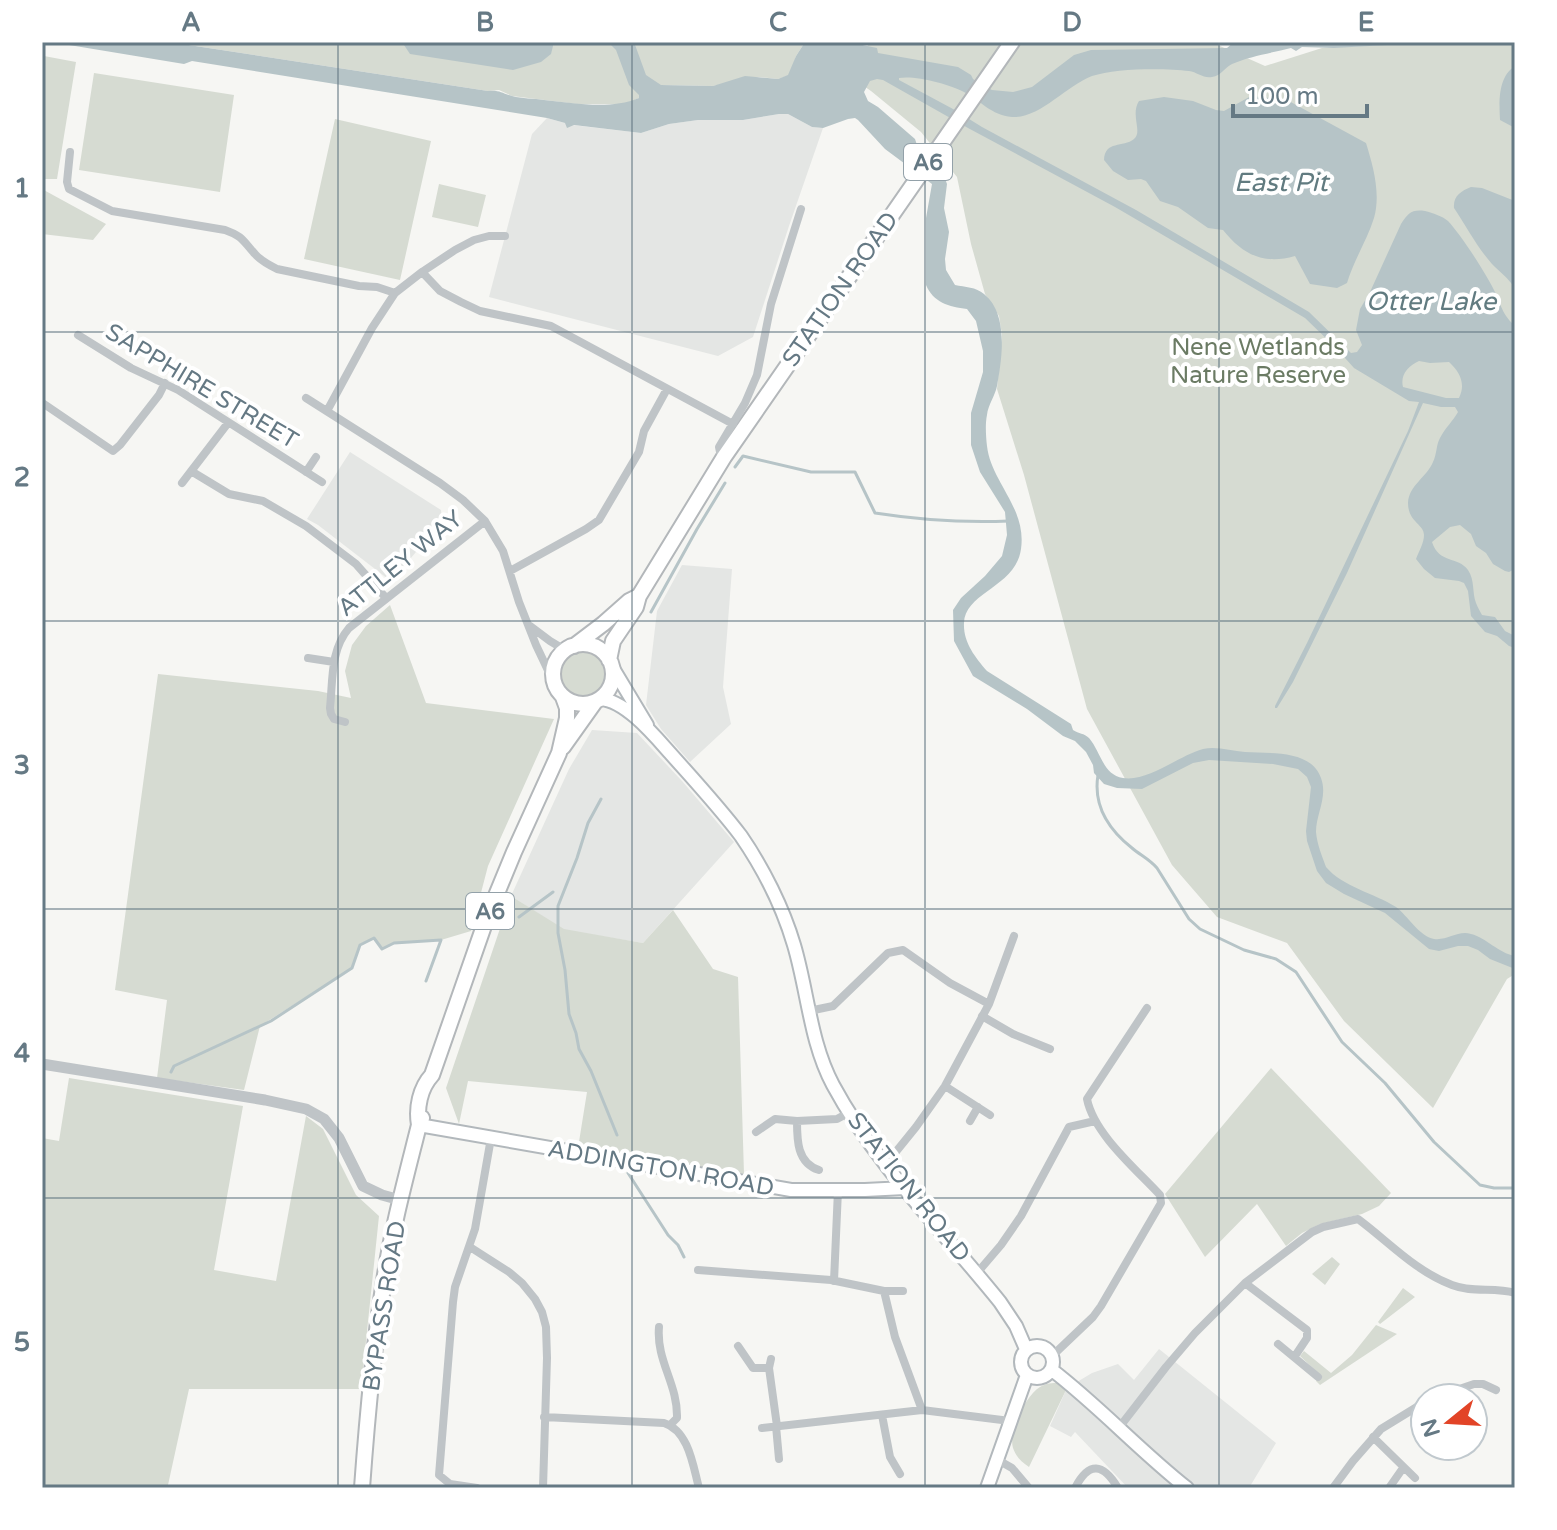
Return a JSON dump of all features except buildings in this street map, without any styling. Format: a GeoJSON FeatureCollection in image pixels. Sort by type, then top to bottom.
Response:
{"type":"FeatureCollection","features":[{"type":"Feature","properties":{"kind":"highway","name":"STATION ROAD"},"geometry":{"type":"LineString","coordinates":[[610,662],[613,641],[724,457],[1012,42]]}},
{"type":"Feature","properties":{"kind":"highway","name":"STATION ROAD"},"geometry":{"type":"LineString","coordinates":[[570,648],[639,596]]}},
{"type":"Feature","properties":{"kind":"highway"},"geometry":{"type":"LineString","coordinates":[[583,644],[596,648],[610,662],[611,684],[597,700],[581,704],[563,697],[554,683],[555,662],[570,648],[583,644]]}},
{"type":"Feature","properties":{"kind":"highway","name":"BYPASS ROAD"},"geometry":{"type":"LineString","coordinates":[[559,753],[567,718],[563,697]]}},
{"type":"Feature","properties":{"kind":"highway","name":"BYPASS ROAD"},"geometry":{"type":"LineString","coordinates":[[362,1488],[382,1294],[400,1200],[419,1125],[417,1112],[426,1081],[432,1075],[486,920],[514,852],[559,753],[597,700]]}},
{"type":"Feature","properties":{"kind":"main road","name":"STATION ROAD"},"geometry":{"type":"LineString","coordinates":[[610,662],[648,728]]}},
{"type":"Feature","properties":{"kind":"main road","name":"STATION ROAD"},"geometry":{"type":"LineString","coordinates":[[597,700],[613,701],[648,728],[742,838],[773,894],[793,941],[823,1064],[850,1112],[886,1164],[1000,1302],[1026,1349]]}},
{"type":"Feature","properties":{"kind":"main road","name":"ADDINGTON ROAD"},"geometry":{"type":"LineString","coordinates":[[419,1125],[791,1190],[905,1188]]}},
{"type":"Feature","properties":{"kind":"main road"},"geometry":{"type":"LineString","coordinates":[[1042,1346],[1052,1356],[1052,1370],[1039,1378],[1027,1375],[1021,1366],[1026,1349],[1042,1346]]}},
{"type":"Feature","properties":{"kind":"main road"},"geometry":{"type":"LineString","coordinates":[[1052,1370],[1187,1488]]}},
{"type":"Feature","properties":{"kind":"main road"},"geometry":{"type":"LineString","coordinates":[[987,1488],[1027,1375]]}},
{"type":"Feature","properties":{"kind":"street"},"geometry":{"type":"LineString","coordinates":[[70,152],[69,189],[112,211],[225,230],[237,234],[264,263],[277,269],[395,293]]}},
{"type":"Feature","properties":{"kind":"street","name":"STATION ROAD"},"geometry":{"type":"LineString","coordinates":[[724,457],[719,447],[745,403],[757,375],[771,304],[801,209]]}},
{"type":"Feature","properties":{"kind":"street"},"geometry":{"type":"LineString","coordinates":[[327,411],[372,328],[395,293],[474,240],[505,236]]}},
{"type":"Feature","properties":{"kind":"street"},"geometry":{"type":"LineString","coordinates":[[422,272],[440,291],[461,302],[480,311],[551,326],[733,424]]}},
{"type":"Feature","properties":{"kind":"street","name":"SAPPHIRE STREET"},"geometry":{"type":"LineString","coordinates":[[78,335],[131,368],[178,390],[322,482]]}},
{"type":"Feature","properties":{"kind":"street"},"geometry":{"type":"LineString","coordinates":[[44,404],[113,451],[159,395],[165,383]]}},
{"type":"Feature","properties":{"kind":"street"},"geometry":{"type":"LineString","coordinates":[[510,571],[599,520],[639,452],[644,431],[667,389]]}},
{"type":"Feature","properties":{"kind":"street"},"geometry":{"type":"LineString","coordinates":[[306,398],[440,483],[485,521],[503,551],[519,602],[554,683]]}},
{"type":"Feature","properties":{"kind":"street"},"geometry":{"type":"LineString","coordinates":[[182,483],[228,423]]}},
{"type":"Feature","properties":{"kind":"street","name":"SAPPHIRE STREET"},"geometry":{"type":"LineString","coordinates":[[306,472],[316,457]]}},
{"type":"Feature","properties":{"kind":"street"},"geometry":{"type":"LineString","coordinates":[[191,471],[229,494],[263,501],[298,521],[339,549],[386,598]]}},
{"type":"Feature","properties":{"kind":"street","name":"ATTLEY WAY"},"geometry":{"type":"LineString","coordinates":[[345,722],[339,722],[331,714],[334,662],[342,637],[349,628],[485,521]]}},
{"type":"Feature","properties":{"kind":"street"},"geometry":{"type":"LineString","coordinates":[[529,625],[550,641],[570,648]]}},
{"type":"Feature","properties":{"kind":"street"},"geometry":{"type":"LineString","coordinates":[[308,658],[334,662]]}},
{"type":"Feature","properties":{"kind":"street"},"geometry":{"type":"LineString","coordinates":[[886,1164],[945,1086],[989,1004],[1014,936]]}},
{"type":"Feature","properties":{"kind":"street"},"geometry":{"type":"LineString","coordinates":[[809,1011],[833,1006],[888,953],[903,950],[950,983],[989,1004]]}},
{"type":"Feature","properties":{"kind":"street"},"geometry":{"type":"LineString","coordinates":[[1052,1356],[1101,1306],[1161,1203],[1160,1195],[1095,1121],[1087,1099],[1147,1008]]}},
{"type":"Feature","properties":{"kind":"street"},"geometry":{"type":"LineString","coordinates":[[982,1016],[1013,1034],[1050,1049]]}},
{"type":"Feature","properties":{"kind":"street"},"geometry":{"type":"LineString","coordinates":[[42,1064],[306,1109],[324,1119],[339,1138],[363,1186],[400,1200]]}},
{"type":"Feature","properties":{"kind":"street"},"geometry":{"type":"LineString","coordinates":[[945,1086],[990,1115]]}},
{"type":"Feature","properties":{"kind":"street"},"geometry":{"type":"LineString","coordinates":[[970,1121],[978,1107]]}},
{"type":"Feature","properties":{"kind":"street"},"geometry":{"type":"LineString","coordinates":[[756,1132],[775,1119],[837,1119],[850,1112]]}},
{"type":"Feature","properties":{"kind":"street"},"geometry":{"type":"LineString","coordinates":[[797,1121],[797,1146],[812,1168],[819,1170]]}},
{"type":"Feature","properties":{"kind":"street"},"geometry":{"type":"LineString","coordinates":[[977,1273],[1021,1216],[1069,1127],[1095,1121]]}},
{"type":"Feature","properties":{"kind":"street"},"geometry":{"type":"LineString","coordinates":[[477,1488],[450,1484],[439,1475],[453,1302],[475,1229],[491,1138]]}},
{"type":"Feature","properties":{"kind":"street"},"geometry":{"type":"LineString","coordinates":[[834,1281],[838,1190]]}},
{"type":"Feature","properties":{"kind":"street"},"geometry":{"type":"LineString","coordinates":[[1118,1429],[1195,1333],[1245,1283],[1323,1227],[1358,1219],[1411,1263],[1452,1285],[1469,1290],[1507,1290],[1515,1293]]}},
{"type":"Feature","properties":{"kind":"street"},"geometry":{"type":"LineString","coordinates":[[470,1247],[522,1283],[542,1312],[546,1327],[543,1488]]}},
{"type":"Feature","properties":{"kind":"street"},"geometry":{"type":"LineString","coordinates":[[698,1270],[834,1281],[884,1291],[903,1291]]}},
{"type":"Feature","properties":{"kind":"street"},"geometry":{"type":"LineString","coordinates":[[1245,1283],[1307,1330],[1307,1338],[1295,1356]]}},
{"type":"Feature","properties":{"kind":"street"},"geometry":{"type":"LineString","coordinates":[[884,1291],[895,1337],[922,1410]]}},
{"type":"Feature","properties":{"kind":"street"},"geometry":{"type":"LineString","coordinates":[[659,1327],[661,1358],[669,1375],[677,1408],[677,1418],[670,1425]]}},
{"type":"Feature","properties":{"kind":"street"},"geometry":{"type":"LineString","coordinates":[[1278,1344],[1318,1377]]}},
{"type":"Feature","properties":{"kind":"street"},"geometry":{"type":"LineString","coordinates":[[738,1346],[753,1368],[770,1363],[779,1459]]}},
{"type":"Feature","properties":{"kind":"street"},"geometry":{"type":"LineString","coordinates":[[1489,1387],[1496,1390]]}},
{"type":"Feature","properties":{"kind":"street"},"geometry":{"type":"LineString","coordinates":[[762,1428],[922,1410],[1010,1421]]}},
{"type":"Feature","properties":{"kind":"street"},"geometry":{"type":"LineString","coordinates":[[1333,1488],[1373,1437],[1409,1412]]}},
{"type":"Feature","properties":{"kind":"street"},"geometry":{"type":"LineString","coordinates":[[882,1415],[890,1457],[900,1474]]}},
{"type":"Feature","properties":{"kind":"street"},"geometry":{"type":"LineString","coordinates":[[544,1417],[670,1425],[681,1436],[690,1453],[699,1488]]}},
{"type":"Feature","properties":{"kind":"street"},"geometry":{"type":"LineString","coordinates":[[1373,1437],[1415,1478]]}},
{"type":"Feature","properties":{"kind":"street"},"geometry":{"type":"LineString","coordinates":[[998,1460],[1012,1468],[1029,1488]]}},
{"type":"Feature","properties":{"kind":"street"},"geometry":{"type":"LineString","coordinates":[[1075,1488],[1082,1474],[1098,1468],[1105,1471],[1118,1488]]}},
{"type":"Feature","properties":{"kind":"street"},"geometry":{"type":"LineString","coordinates":[[1389,1488],[1403,1468]]}},
{"type":"Feature","properties":{"kind":"shaded area"},"geometry":{"type":"Polygon","coordinates":[[[788,114],[812,127],[823,128],[753,337],[718,356],[489,297],[532,134],[547,118],[572,125],[641,133],[669,124],[698,120],[743,120],[788,114]]]}},
{"type":"Feature","properties":{"kind":"shaded area"},"geometry":{"type":"Polygon","coordinates":[[[350,452],[441,510],[442,521],[400,571],[396,570],[388,579],[307,519],[350,452]]]}},
{"type":"Feature","properties":{"kind":"shaded area"},"geometry":{"type":"Polygon","coordinates":[[[682,565],[732,569],[723,687],[731,724],[690,762],[661,729],[646,705],[657,611],[682,565]]]}},
{"type":"Feature","properties":{"kind":"shaded area"},"geometry":{"type":"Polygon","coordinates":[[[592,730],[637,733],[734,842],[643,943],[564,930],[511,896],[569,769],[592,730]]]}},
{"type":"Feature","properties":{"kind":"shaded area"},"geometry":{"type":"Polygon","coordinates":[[[1159,1349],[1276,1443],[1249,1488],[1128,1488],[1075,1432],[1071,1437],[1050,1426],[1067,1388],[1092,1373],[1118,1364],[1134,1380],[1159,1349]]]}},
{"type":"Feature","properties":{"kind":"green space"},"geometry":{"type":"Polygon","coordinates":[[[169,42],[805,42],[791,72],[778,79],[759,77],[713,86],[661,85],[626,104],[577,104],[169,42]]]}},
{"type":"Feature","properties":{"kind":"green space","name":"Nene Wetlands Nature Reserve"},"geometry":{"type":"Polygon","coordinates":[[[869,42],[1211,42],[1265,66],[1322,48],[1515,42],[1515,974],[1507,979],[1433,1108],[1344,1021],[1287,943],[1217,917],[1172,865],[1087,709],[1024,475],[997,389],[1002,335],[999,316],[985,294],[957,177],[921,132],[855,80],[869,42]]]}},
{"type":"Feature","properties":{"kind":"green space"},"geometry":{"type":"Polygon","coordinates":[[[42,54],[76,62],[57,179],[42,179],[42,54]]]}},
{"type":"Feature","properties":{"kind":"green space"},"geometry":{"type":"Polygon","coordinates":[[[94,73],[234,95],[220,192],[79,170],[94,73]]]}},
{"type":"Feature","properties":{"kind":"green space"},"geometry":{"type":"Polygon","coordinates":[[[335,119],[431,141],[400,280],[304,259],[335,119]]]}},
{"type":"Feature","properties":{"kind":"green space"},"geometry":{"type":"Polygon","coordinates":[[[439,184],[486,195],[478,227],[432,217],[439,184]]]}},
{"type":"Feature","properties":{"kind":"green space"},"geometry":{"type":"Polygon","coordinates":[[[42,189],[106,224],[93,240],[42,234],[42,189]]]}},
{"type":"Feature","properties":{"kind":"green space"},"geometry":{"type":"Polygon","coordinates":[[[390,605],[426,703],[554,719],[488,866],[471,931],[441,940],[395,943],[382,949],[373,938],[360,944],[352,968],[260,1026],[244,1090],[157,1078],[167,1000],[115,990],[158,674],[318,691],[351,698],[345,671],[352,645],[366,626],[390,605]]]}},
{"type":"Feature","properties":{"kind":"green space"},"geometry":{"type":"Polygon","coordinates":[[[582,651],[598,658],[605,674],[598,690],[582,697],[566,690],[559,674],[566,658],[582,651]]]}},
{"type":"Feature","properties":{"kind":"green space"},"geometry":{"type":"Polygon","coordinates":[[[511,896],[564,929],[643,943],[673,910],[713,969],[738,977],[744,1174],[578,1148],[587,1092],[468,1081],[459,1124],[446,1088],[511,896]]]}},
{"type":"Feature","properties":{"kind":"green space"},"geometry":{"type":"Polygon","coordinates":[[[1271,1068],[1391,1193],[1379,1206],[1362,1214],[1320,1224],[1286,1246],[1257,1204],[1205,1257],[1165,1194],[1271,1068]]]}},
{"type":"Feature","properties":{"kind":"green space"},"geometry":{"type":"Polygon","coordinates":[[[69,1078],[243,1106],[214,1270],[276,1281],[306,1116],[323,1129],[356,1195],[379,1216],[361,1389],[189,1389],[168,1485],[183,1488],[42,1488],[42,1138],[59,1141],[69,1078]]]}},
{"type":"Feature","properties":{"kind":"green space"},"geometry":{"type":"Polygon","coordinates":[[[1332,1257],[1340,1264],[1325,1285],[1312,1274],[1332,1257]]]}},
{"type":"Feature","properties":{"kind":"green space"},"geometry":{"type":"Polygon","coordinates":[[[1403,1288],[1415,1297],[1380,1324],[1378,1322],[1403,1288]]]}},
{"type":"Feature","properties":{"kind":"green space"},"geometry":{"type":"Polygon","coordinates":[[[1376,1325],[1397,1334],[1320,1385],[1316,1381],[1318,1373],[1300,1356],[1304,1351],[1331,1373],[1352,1355],[1376,1325]]]}},
{"type":"Feature","properties":{"kind":"green space"},"geometry":{"type":"Polygon","coordinates":[[[1051,1383],[1067,1388],[1029,1467],[1013,1448],[1016,1424],[1035,1391],[1051,1383]]]}},
{"type":"Feature","properties":{"kind":"water"},"geometry":{"type":"Polygon","coordinates":[[[51,42],[169,42],[498,91],[520,98],[604,105],[639,98],[629,85],[616,50],[608,42],[634,42],[646,75],[661,85],[713,86],[745,76],[778,79],[788,75],[805,42],[848,42],[877,48],[878,53],[958,67],[992,90],[1013,92],[1032,87],[1074,55],[1091,50],[1227,48],[1234,42],[1440,42],[1302,47],[1296,51],[1291,48],[1239,61],[1218,75],[1209,77],[1167,69],[1102,73],[1082,81],[1032,113],[1012,117],[992,111],[950,86],[922,79],[899,78],[982,127],[1136,210],[1309,312],[1351,353],[1357,352],[1362,345],[1356,330],[1360,309],[1401,224],[1411,213],[1425,211],[1448,221],[1487,277],[1505,315],[1515,326],[1515,569],[1509,572],[1493,564],[1486,553],[1476,546],[1471,534],[1460,525],[1450,527],[1432,542],[1439,554],[1468,570],[1482,615],[1495,617],[1505,631],[1515,636],[1515,648],[1485,632],[1471,616],[1464,583],[1435,578],[1416,559],[1424,535],[1410,514],[1409,497],[1430,467],[1440,438],[1458,412],[1455,407],[1423,403],[1347,573],[1277,708],[1275,706],[1408,431],[1419,402],[1409,401],[1354,368],[1305,318],[1115,207],[883,80],[870,81],[864,92],[868,101],[915,139],[921,157],[944,176],[947,184],[944,208],[949,232],[946,270],[955,285],[984,294],[992,303],[1000,325],[1001,363],[988,411],[987,442],[995,472],[1019,521],[1021,549],[1010,572],[967,612],[965,637],[978,660],[987,671],[1071,724],[1073,730],[1087,736],[1107,768],[1116,776],[1143,776],[1208,748],[1277,753],[1308,762],[1316,769],[1323,785],[1316,832],[1326,867],[1333,874],[1396,907],[1429,937],[1439,939],[1466,933],[1477,936],[1515,956],[1515,969],[1468,946],[1439,951],[1429,949],[1385,913],[1326,883],[1317,871],[1307,841],[1311,787],[1307,777],[1298,769],[1273,764],[1209,760],[1193,763],[1142,789],[1117,788],[1104,784],[1094,773],[1086,752],[1075,741],[973,676],[954,641],[953,610],[1002,556],[1007,535],[1005,512],[980,472],[971,445],[971,413],[983,372],[983,351],[976,321],[967,309],[942,303],[926,285],[926,218],[932,184],[885,149],[858,120],[848,119],[823,128],[812,127],[788,114],[779,114],[743,120],[698,120],[669,124],[641,133],[574,125],[567,128],[565,123],[547,118],[192,61],[184,64],[51,42]],[[1419,361],[1408,368],[1403,387],[1446,398],[1459,398],[1462,383],[1453,366],[1449,362],[1419,361]]]}},
{"type":"Feature","properties":{"kind":"water"},"geometry":{"type":"Polygon","coordinates":[[[402,42],[552,42],[553,46],[551,54],[541,62],[513,70],[410,54],[402,42]]]}},
{"type":"Feature","properties":{"kind":"water"},"geometry":{"type":"Polygon","coordinates":[[[1515,66],[1515,128],[1500,120],[1500,105],[1505,76],[1515,66]]]}},
{"type":"Feature","properties":{"kind":"water","name":"East Pit"},"geometry":{"type":"Polygon","coordinates":[[[1251,96],[1287,100],[1366,143],[1375,180],[1376,209],[1347,283],[1337,288],[1310,284],[1295,256],[1273,259],[1246,252],[1223,230],[1208,228],[1178,207],[1160,201],[1146,181],[1128,180],[1113,171],[1104,160],[1111,147],[1130,142],[1136,136],[1139,101],[1164,97],[1193,101],[1224,111],[1251,96]]]}},
{"type":"Feature","properties":{"kind":"water","name":"Otter Lake"},"geometry":{"type":"Polygon","coordinates":[[[1471,187],[1515,201],[1515,288],[1492,264],[1454,208],[1458,194],[1471,187]]]}},
{"type":"Feature","properties":{"kind":"waterway"},"geometry":{"type":"LineString","coordinates":[[735,467],[743,456],[811,472],[855,472],[875,513],[975,522],[1009,521]]}},
{"type":"Feature","properties":{"kind":"waterway"},"geometry":{"type":"LineString","coordinates":[[651,612],[725,483]]}},
{"type":"Feature","properties":{"kind":"waterway"},"geometry":{"type":"LineString","coordinates":[[1098,775],[1100,806],[1109,824],[1123,841],[1157,868],[1189,919],[1200,929],[1244,950],[1276,959],[1296,972],[1342,1042],[1385,1083],[1434,1142],[1480,1185],[1515,1188]]}},
{"type":"Feature","properties":{"kind":"waterway"},"geometry":{"type":"LineString","coordinates":[[601,799],[588,823],[558,906],[558,933],[569,1014],[579,1049],[617,1135]]}},
{"type":"Feature","properties":{"kind":"waterway"},"geometry":{"type":"LineString","coordinates":[[519,917],[553,892]]}},
{"type":"Feature","properties":{"kind":"waterway"},"geometry":{"type":"LineString","coordinates":[[171,1072],[174,1066],[271,1021],[352,968],[360,945],[374,938],[382,949],[394,943],[441,940],[426,981]]}},
{"type":"Feature","properties":{"kind":"waterway"},"geometry":{"type":"LineString","coordinates":[[628,1173],[684,1257]]}}]}
